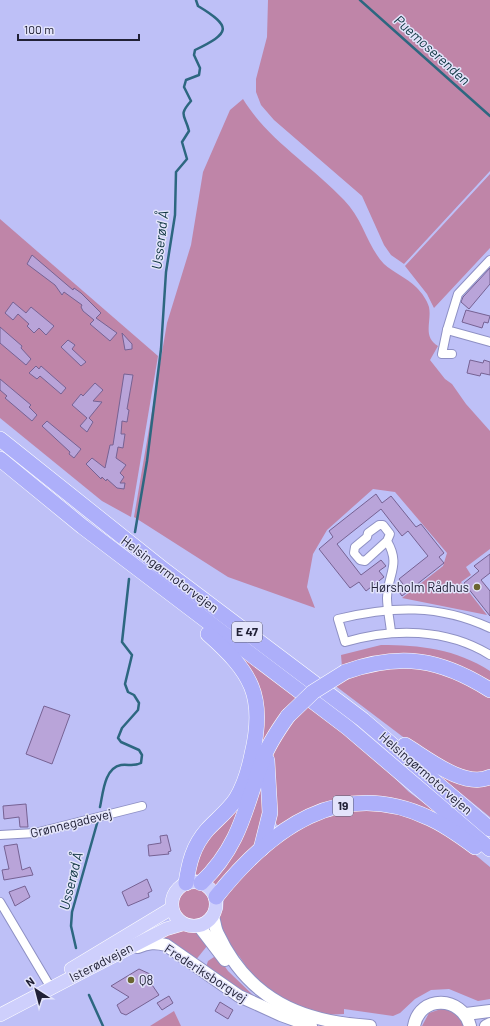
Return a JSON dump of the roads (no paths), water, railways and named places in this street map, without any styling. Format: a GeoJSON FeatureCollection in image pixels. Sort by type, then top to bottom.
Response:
{"type":"FeatureCollection","features":[{"type":"Feature","properties":{"kind":"highway","name":"Helsingørmotorvejen"},"geometry":{"type":"LineString","coordinates":[[0,439],[158,566],[363,720],[490,829]]}},
{"type":"Feature","properties":{"kind":"highway","name":"Helsingørmotorvejen"},"geometry":{"type":"LineString","coordinates":[[0,459],[83,527],[348,728],[490,849]]}},
{"type":"Feature","properties":{"kind":"highway"},"geometry":{"type":"LineString","coordinates":[[83,527],[121,565],[193,621],[224,648],[236,660],[254,689],[258,722],[251,761],[243,786],[230,807],[207,830],[197,843],[188,866],[186,883]]}},
{"type":"Feature","properties":{"kind":"highway"},"geometry":{"type":"LineString","coordinates":[[201,883],[217,866],[238,831],[251,798],[261,763],[270,745],[288,716],[313,692],[345,672],[368,664],[410,661],[453,669],[490,690]]}},
{"type":"Feature","properties":{"kind":"highway"},"geometry":{"type":"LineString","coordinates":[[363,720],[453,774],[472,780],[490,777]]}},
{"type":"Feature","properties":{"kind":"highway"},"geometry":{"type":"LineString","coordinates":[[261,849],[270,813],[266,771],[270,745]]}},
{"type":"Feature","properties":{"kind":"highway","name":"19"},"geometry":{"type":"LineString","coordinates":[[216,897],[261,849],[296,822],[315,813],[354,804],[375,804],[413,811],[447,827],[490,858]]}},
{"type":"Feature","properties":{"kind":"main road"},"geometry":{"type":"LineString","coordinates":[[186,883],[201,883],[212,891],[216,897],[217,904],[213,916],[210,921],[199,926],[183,924],[178,920],[172,908],[175,893],[186,883]]}},
{"type":"Feature","properties":{"kind":"main road","name":"Isterødvejen"},"geometry":{"type":"LineString","coordinates":[[0,1014],[172,908]]}},
{"type":"Feature","properties":{"kind":"main road","name":"Isterødvejen"},"geometry":{"type":"LineString","coordinates":[[49,985],[107,960],[166,929],[183,924]]}},
{"type":"Feature","properties":{"kind":"street"},"geometry":{"type":"LineString","coordinates":[[452,354],[442,354],[447,330],[458,294],[490,260]]}},
{"type":"Feature","properties":{"kind":"street"},"geometry":{"type":"LineString","coordinates":[[447,330],[490,342]]}},
{"type":"Feature","properties":{"kind":"street"},"geometry":{"type":"LineString","coordinates":[[379,525],[384,525],[390,534],[387,540],[365,561],[360,560],[354,553],[355,547],[367,537],[368,532],[379,525]]}},
{"type":"Feature","properties":{"kind":"street"},"geometry":{"type":"LineString","coordinates":[[387,540],[393,551],[395,560],[387,599],[391,632]]}},
{"type":"Feature","properties":{"kind":"street"},"geometry":{"type":"LineString","coordinates":[[490,628],[475,621],[451,614],[423,610],[389,609],[338,619],[345,642],[366,636],[391,632],[424,634],[454,638],[490,655]]}},
{"type":"Feature","properties":{"kind":"street","name":"Grønnegadevej"},"geometry":{"type":"LineString","coordinates":[[0,835],[35,833],[142,806]]}},
{"type":"Feature","properties":{"kind":"street"},"geometry":{"type":"LineString","coordinates":[[0,902],[49,985]]}},
{"type":"Feature","properties":{"kind":"street","name":"Frederiksborgvej"},"geometry":{"type":"LineString","coordinates":[[213,916],[217,933],[234,961],[262,991],[279,1003],[297,1013],[317,1020],[370,1026]]}},
{"type":"Feature","properties":{"kind":"street","name":"Frederiksborgvej"},"geometry":{"type":"LineString","coordinates":[[199,926],[243,984],[281,1015]]}},
{"type":"Feature","properties":{"kind":"street","name":"Frederiksborgvej"},"geometry":{"type":"LineString","coordinates":[[107,960],[148,943],[166,945],[239,996],[281,1015],[311,1026]]}},
{"type":"Feature","properties":{"kind":"street"},"geometry":{"type":"LineString","coordinates":[[412,1025],[423,1010],[438,1003],[453,1004],[466,1014],[470,1026]]}},
{"type":"Feature","properties":{"kind":"street"},"geometry":{"type":"LineString","coordinates":[[466,1014],[490,1011]]}},
{"type":"Feature","properties":{"kind":"street"},"geometry":{"type":"LineString","coordinates":[[486,1026],[490,1024]]}},
{"type":"Feature","properties":{"kind":"waterway","name":"Usserød Å"},"geometry":{"type":"LineString","coordinates":[[135,532],[147,461],[161,349],[166,272],[175,215],[176,172],[187,159],[182,142],[189,131],[184,113],[191,101],[184,87],[186,80],[199,75],[200,68],[194,55],[195,50],[215,39],[223,30],[222,25],[217,19],[198,6],[196,0]]}},
{"type":"Feature","properties":{"kind":"waterway","name":"Puemoserenden"},"geometry":{"type":"LineString","coordinates":[[360,0],[490,116]]}},
{"type":"Feature","properties":{"kind":"waterway","name":"Usserød Å"},"geometry":{"type":"LineString","coordinates":[[100,807],[105,782],[111,771],[115,767],[121,765],[141,763],[142,755],[139,750],[121,742],[118,738],[122,728],[138,710],[139,703],[134,695],[128,692],[125,684],[132,655],[122,642],[129,579]]}},
{"type":"Feature","properties":{"kind":"waterway","name":"Usserød Å"},"geometry":{"type":"LineString","coordinates":[[76,948],[71,926],[72,912],[98,820]]}},
{"type":"Feature","properties":{"kind":"waterway","name":"Usserød Å"},"geometry":{"type":"LineString","coordinates":[[89,995],[103,1026]]}},
{"type":"Feature","properties":{"kind":"place","name":"Hørsholm Rådhus"},"geometry":{"type":"Point","coordinates":[477,587]}},
{"type":"Feature","properties":{"kind":"place","name":"Q8"},"geometry":{"type":"Point","coordinates":[131,980]}}]}
